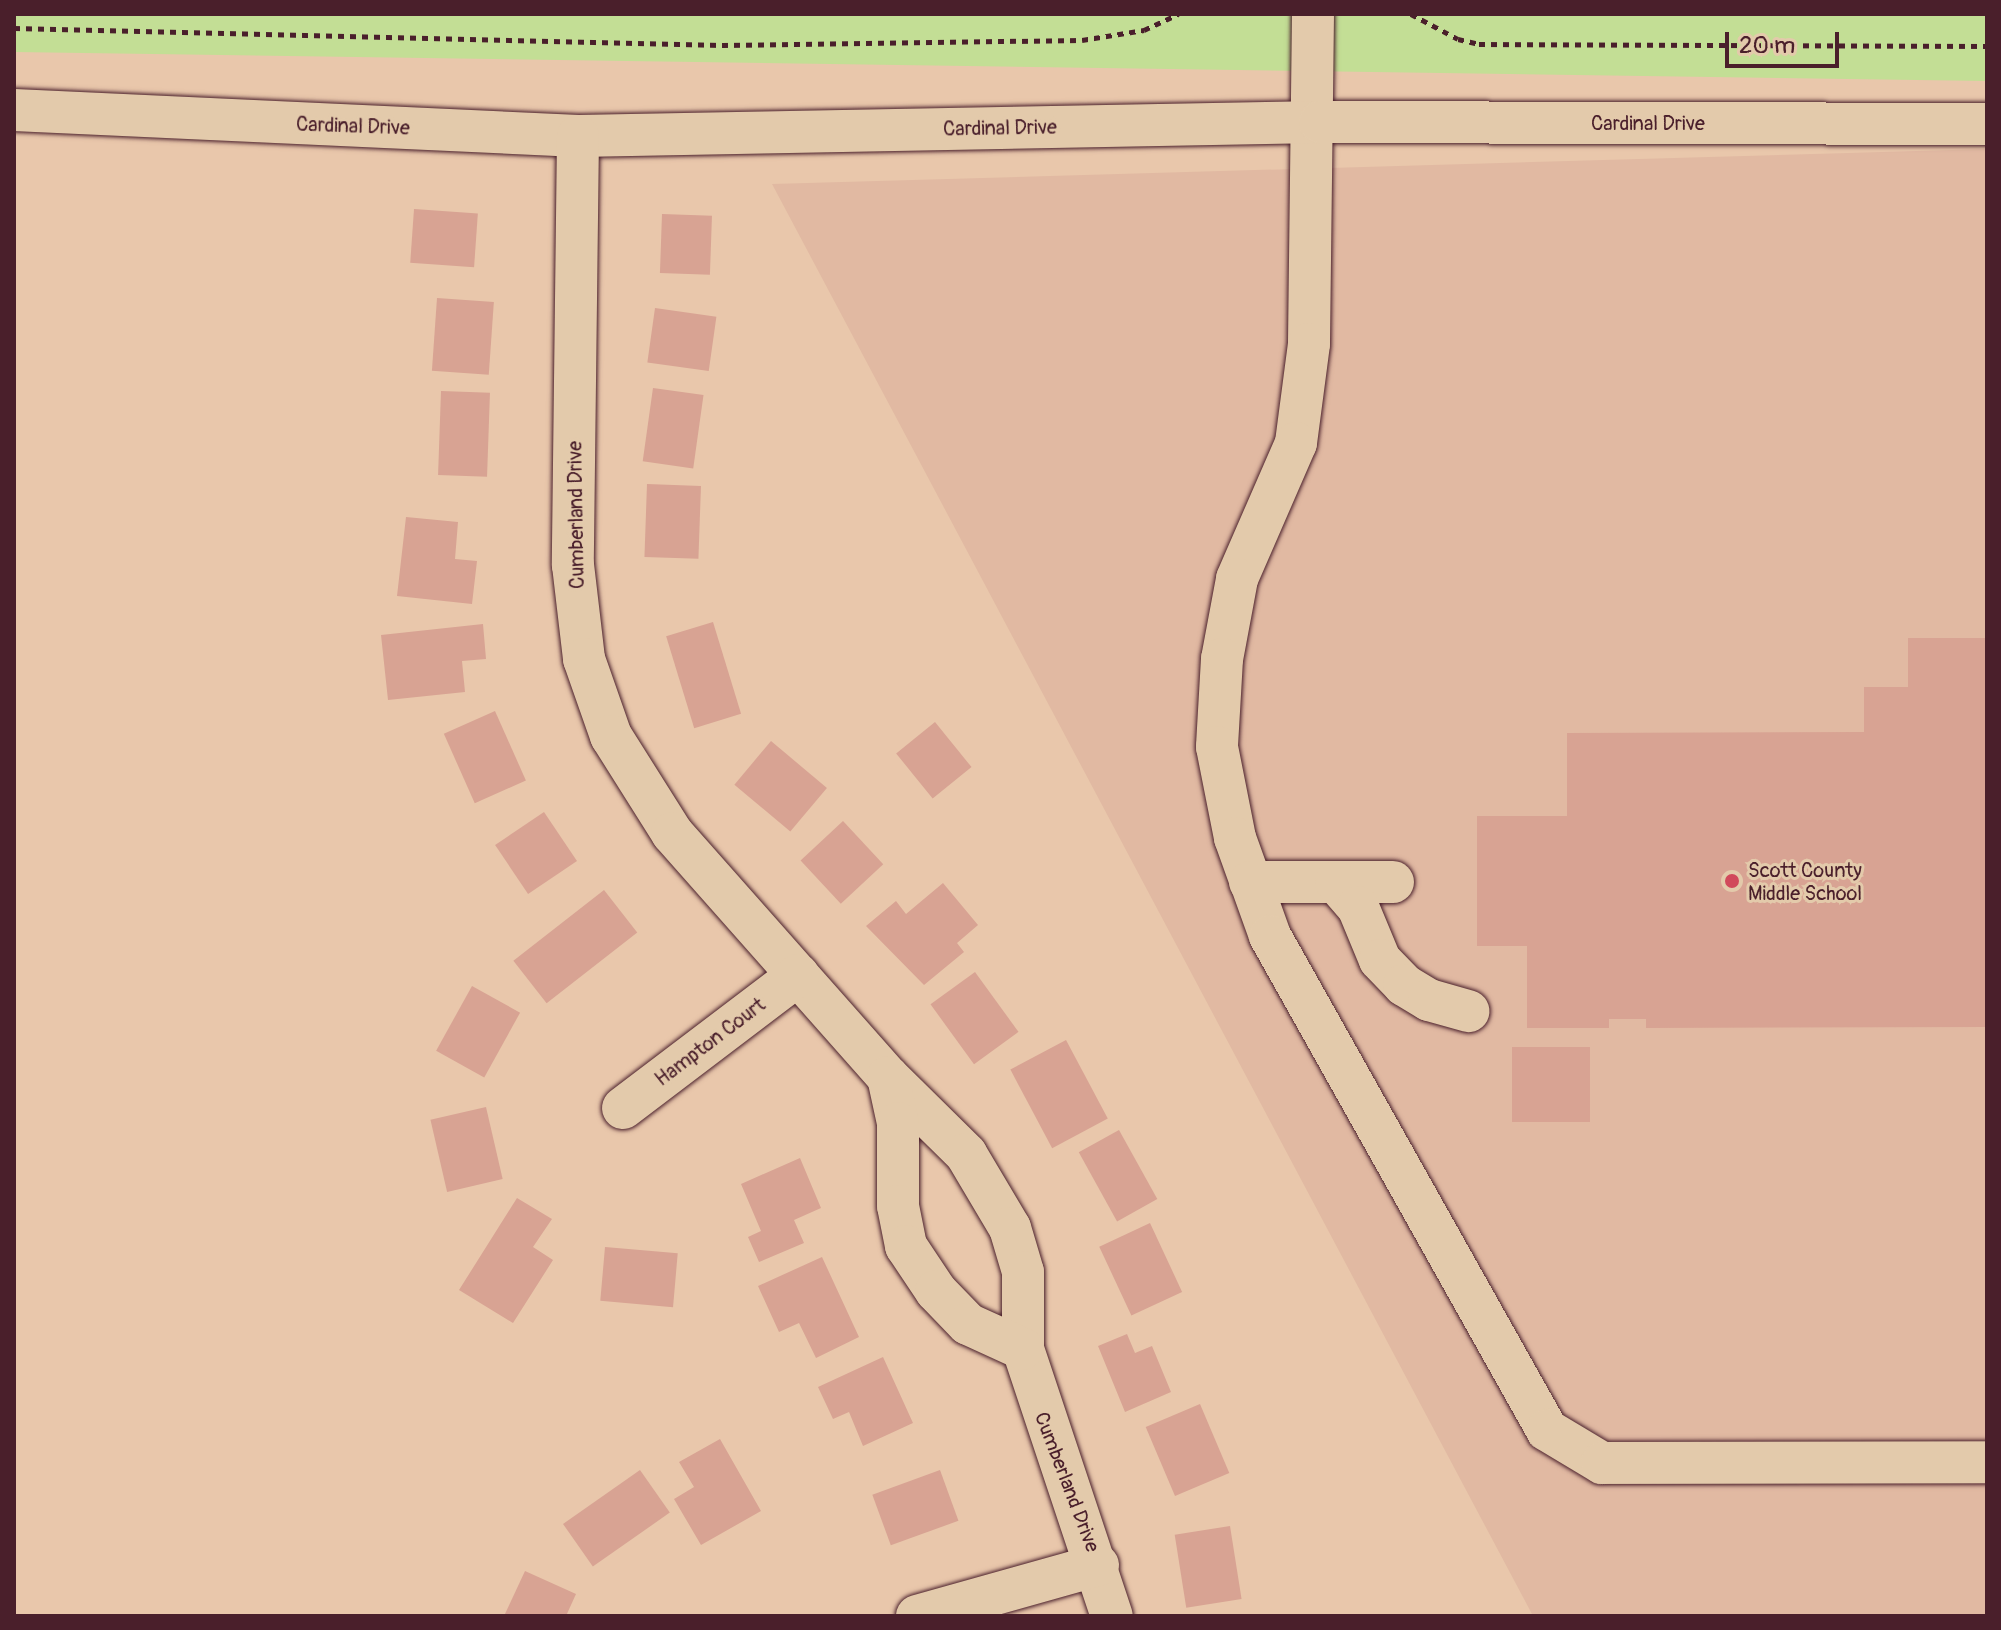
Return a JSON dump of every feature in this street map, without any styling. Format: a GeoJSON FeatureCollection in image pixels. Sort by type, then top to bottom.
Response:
{"type":"FeatureCollection","features":[{"type":"Feature","properties":{"kind":"street"},"geometry":{"type":"LineString","coordinates":[[1313,14],[1309,344],[1296,443],[1237,579],[1222,659],[1217,747],[1235,838],[1270,936],[1547,1430],[1602,1463],[1987,1462]]}},
{"type":"Feature","properties":{"kind":"street","name":"Cardinal Drive"},"geometry":{"type":"LineString","coordinates":[[14,110],[578,136],[1313,123],[1987,124]]}},
{"type":"Feature","properties":{"kind":"street","name":"Cumberland Drive"},"geometry":{"type":"LineString","coordinates":[[578,136],[573,565],[584,659],[611,736],[672,833],[888,1077],[966,1154],[1010,1228],[1023,1272],[1023,1349],[1040,1410],[1098,1565],[1112,1616]]}},
{"type":"Feature","properties":{"kind":"street"},"geometry":{"type":"LineString","coordinates":[[1250,882],[1393,882]]}},
{"type":"Feature","properties":{"kind":"street"},"geometry":{"type":"LineString","coordinates":[[1336,882],[1358,907],[1380,960],[1404,985],[1429,1000],[1468,1011]]}},
{"type":"Feature","properties":{"kind":"street","name":"Hampton Court"},"geometry":{"type":"LineString","coordinates":[[623,1108],[798,975]]}},
{"type":"Feature","properties":{"kind":"street","name":"Cumberland Drive"},"geometry":{"type":"LineString","coordinates":[[888,1077],[898,1123],[898,1206],[906,1246],[936,1291],[968,1324],[1023,1349]]}},
{"type":"Feature","properties":{"kind":"street"},"geometry":{"type":"LineString","coordinates":[[917,1616],[1098,1565]]}},
{"type":"Feature","properties":{"kind":"path"},"geometry":{"type":"LineString","coordinates":[[14,28],[722,45],[1082,40],[1144,30],[1178,14]]}},
{"type":"Feature","properties":{"kind":"path"},"geometry":{"type":"LineString","coordinates":[[1411,14],[1458,39],[1479,44],[1987,46]]}},
{"type":"Feature","properties":{"kind":"shaded area"},"geometry":{"type":"Polygon","coordinates":[[[1987,149],[1987,1616],[1533,1616],[772,184],[1987,149]]]}},
{"type":"Feature","properties":{"kind":"green space"},"geometry":{"type":"Polygon","coordinates":[[[14,14],[1987,14],[1987,81],[14,52],[14,14]]]}},
{"type":"Feature","properties":{"kind":"building"},"geometry":{"type":"Polygon","coordinates":[[[414,209],[478,213],[474,267],[410,263],[414,209]]]}},
{"type":"Feature","properties":{"kind":"building"},"geometry":{"type":"Polygon","coordinates":[[[662,214],[712,216],[710,275],[660,273],[662,214]]]}},
{"type":"Feature","properties":{"kind":"building"},"geometry":{"type":"Polygon","coordinates":[[[437,298],[494,302],[489,375],[432,371],[437,298]]]}},
{"type":"Feature","properties":{"kind":"building"},"geometry":{"type":"Polygon","coordinates":[[[655,308],[716,317],[709,371],[647,362],[655,308]]]}},
{"type":"Feature","properties":{"kind":"building"},"geometry":{"type":"Polygon","coordinates":[[[653,388],[704,395],[693,468],[643,461],[653,388]]]}},
{"type":"Feature","properties":{"kind":"building"},"geometry":{"type":"Polygon","coordinates":[[[441,391],[490,393],[487,477],[438,475],[441,391]]]}},
{"type":"Feature","properties":{"kind":"building"},"geometry":{"type":"Polygon","coordinates":[[[647,484],[701,486],[698,559],[644,557],[647,484]]]}},
{"type":"Feature","properties":{"kind":"building"},"geometry":{"type":"Polygon","coordinates":[[[406,517],[458,522],[455,559],[477,561],[472,604],[397,596],[406,517]]]}},
{"type":"Feature","properties":{"kind":"building"},"geometry":{"type":"Polygon","coordinates":[[[713,622],[741,714],[694,728],[666,636],[713,622]]]}},
{"type":"Feature","properties":{"kind":"building"},"geometry":{"type":"Polygon","coordinates":[[[483,624],[486,659],[462,661],[465,692],[388,700],[381,635],[483,624]]]}},
{"type":"Feature","properties":{"kind":"building","name":"Scott County Middle School"},"geometry":{"type":"Polygon","coordinates":[[[1908,638],[1987,638],[1987,1027],[1646,1028],[1646,1019],[1609,1019],[1609,1028],[1527,1028],[1527,946],[1477,946],[1477,816],[1567,816],[1567,733],[1864,732],[1864,687],[1908,687],[1908,638]]]}},
{"type":"Feature","properties":{"kind":"building"},"geometry":{"type":"Polygon","coordinates":[[[495,711],[526,780],[475,803],[444,734],[495,711]]]}},
{"type":"Feature","properties":{"kind":"building"},"geometry":{"type":"Polygon","coordinates":[[[935,722],[972,767],[933,799],[896,753],[935,722]]]}},
{"type":"Feature","properties":{"kind":"building"},"geometry":{"type":"Polygon","coordinates":[[[771,741],[827,788],[790,832],[734,785],[771,741]]]}},
{"type":"Feature","properties":{"kind":"building"},"geometry":{"type":"Polygon","coordinates":[[[544,812],[577,861],[528,894],[495,845],[544,812]]]}},
{"type":"Feature","properties":{"kind":"building"},"geometry":{"type":"Polygon","coordinates":[[[843,821],[883,864],[841,904],[801,861],[843,821]]]}},
{"type":"Feature","properties":{"kind":"building"},"geometry":{"type":"Polygon","coordinates":[[[943,883],[978,925],[957,943],[964,952],[924,985],[866,926],[896,901],[906,914],[943,883]]]}},
{"type":"Feature","properties":{"kind":"building"},"geometry":{"type":"Polygon","coordinates":[[[604,890],[637,933],[547,1003],[513,961],[604,890]]]}},
{"type":"Feature","properties":{"kind":"building"},"geometry":{"type":"Polygon","coordinates":[[[975,972],[1018,1032],[974,1064],[931,1004],[975,972]]]}},
{"type":"Feature","properties":{"kind":"building"},"geometry":{"type":"Polygon","coordinates":[[[472,986],[520,1013],[484,1077],[436,1051],[472,986]]]}},
{"type":"Feature","properties":{"kind":"building"},"geometry":{"type":"Polygon","coordinates":[[[1066,1040],[1108,1119],[1052,1148],[1010,1070],[1066,1040]]]}},
{"type":"Feature","properties":{"kind":"building"},"geometry":{"type":"Polygon","coordinates":[[[1512,1047],[1590,1047],[1590,1122],[1512,1122],[1512,1047]]]}},
{"type":"Feature","properties":{"kind":"building"},"geometry":{"type":"Polygon","coordinates":[[[486,1107],[503,1179],[447,1192],[430,1120],[486,1107]]]}},
{"type":"Feature","properties":{"kind":"building"},"geometry":{"type":"Polygon","coordinates":[[[1119,1130],[1157,1199],[1117,1221],[1079,1152],[1119,1130]]]}},
{"type":"Feature","properties":{"kind":"building"},"geometry":{"type":"Polygon","coordinates":[[[800,1158],[821,1208],[794,1220],[804,1243],[759,1262],[748,1237],[761,1231],[741,1184],[800,1158]]]}},
{"type":"Feature","properties":{"kind":"building"},"geometry":{"type":"Polygon","coordinates":[[[517,1198],[552,1219],[533,1247],[553,1260],[513,1323],[459,1290],[517,1198]]]}},
{"type":"Feature","properties":{"kind":"building"},"geometry":{"type":"Polygon","coordinates":[[[1150,1223],[1182,1292],[1131,1316],[1099,1247],[1150,1223]]]}},
{"type":"Feature","properties":{"kind":"building"},"geometry":{"type":"Polygon","coordinates":[[[605,1247],[678,1253],[673,1307],[600,1301],[605,1247]]]}},
{"type":"Feature","properties":{"kind":"building"},"geometry":{"type":"Polygon","coordinates":[[[822,1257],[859,1337],[816,1358],[799,1323],[779,1332],[758,1286],[822,1257]]]}},
{"type":"Feature","properties":{"kind":"building"},"geometry":{"type":"Polygon","coordinates":[[[1127,1334],[1135,1353],[1152,1346],[1171,1392],[1125,1412],[1098,1346],[1127,1334]]]}},
{"type":"Feature","properties":{"kind":"building"},"geometry":{"type":"Polygon","coordinates":[[[883,1357],[913,1423],[863,1446],[849,1412],[833,1419],[818,1387],[883,1357]]]}},
{"type":"Feature","properties":{"kind":"building"},"geometry":{"type":"Polygon","coordinates":[[[1200,1404],[1229,1473],[1175,1496],[1146,1427],[1200,1404]]]}},
{"type":"Feature","properties":{"kind":"building"},"geometry":{"type":"Polygon","coordinates":[[[720,1439],[761,1511],[701,1545],[674,1499],[694,1487],[679,1462],[720,1439]]]}},
{"type":"Feature","properties":{"kind":"building"},"geometry":{"type":"Polygon","coordinates":[[[640,1470],[670,1513],[593,1567],[563,1524],[640,1470]]]}},
{"type":"Feature","properties":{"kind":"building"},"geometry":{"type":"Polygon","coordinates":[[[940,1470],[958,1521],[891,1545],[872,1495],[940,1470]]]}},
{"type":"Feature","properties":{"kind":"building"},"geometry":{"type":"Polygon","coordinates":[[[1230,1526],[1242,1599],[1186,1608],[1175,1535],[1230,1526]]]}},
{"type":"Feature","properties":{"kind":"building"},"geometry":{"type":"Polygon","coordinates":[[[525,1571],[576,1594],[566,1616],[504,1616],[525,1571]]]}},
{"type":"Feature","properties":{"kind":"place","name":"Scott County Middle School"},"geometry":{"type":"Point","coordinates":[1732,881]}}]}
